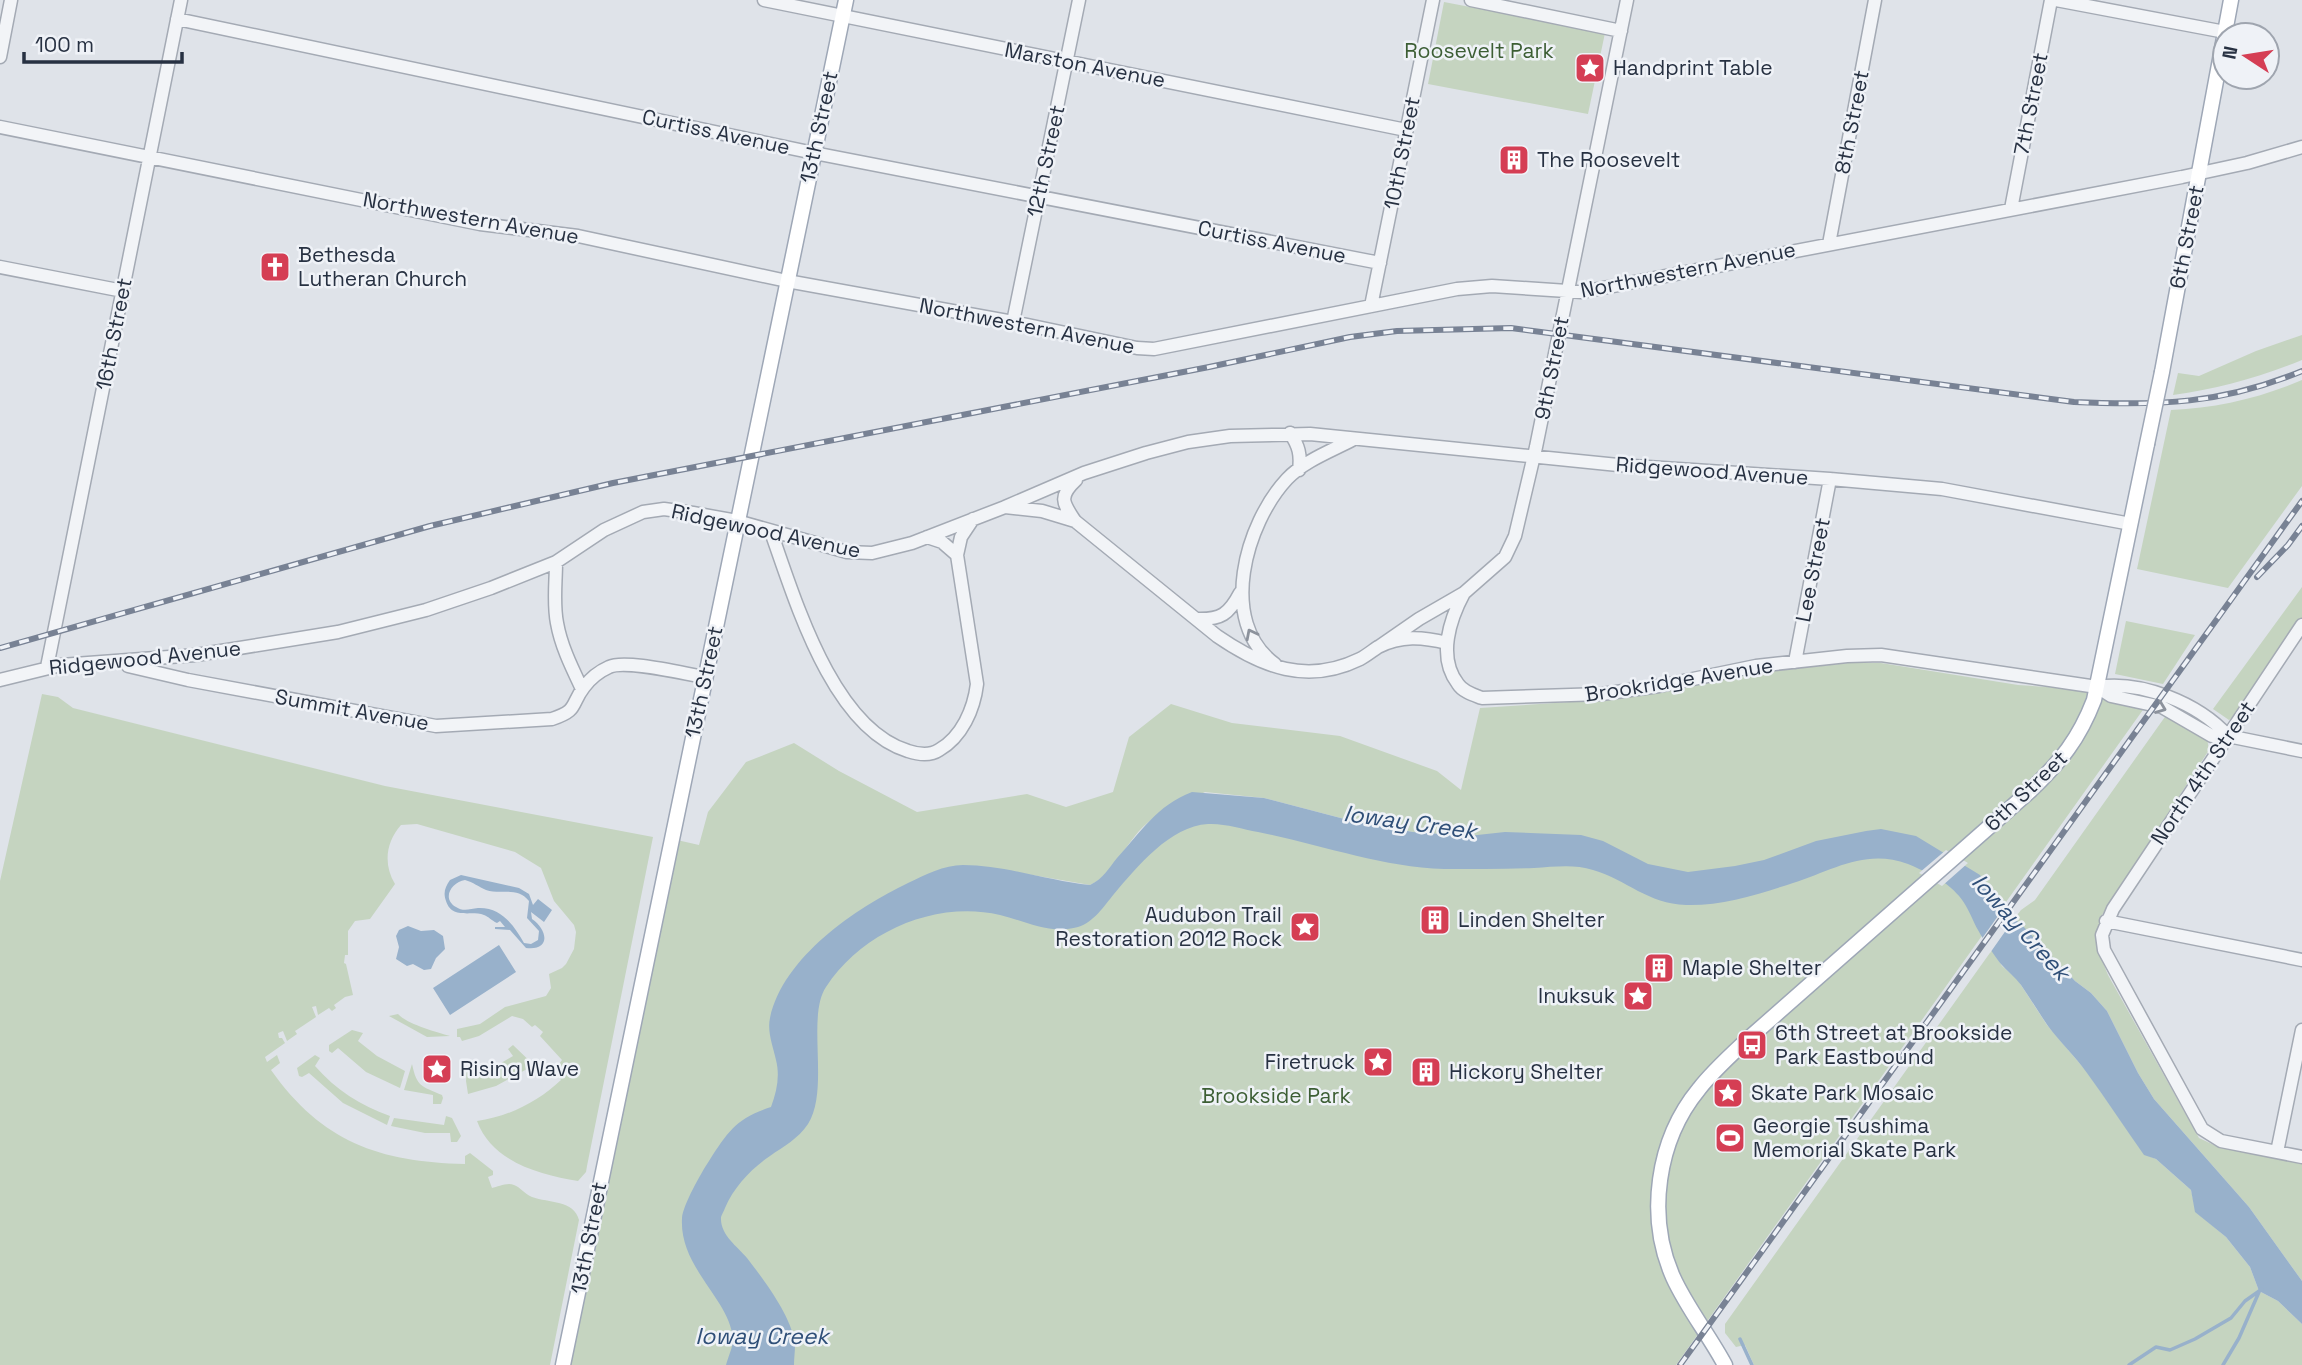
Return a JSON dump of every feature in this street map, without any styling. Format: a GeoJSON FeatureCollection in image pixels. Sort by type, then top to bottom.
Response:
{"type":"FeatureCollection","features":[{"type":"Feature","properties":{"kind":"main road","name":"13th Street"},"geometry":{"type":"LineString","coordinates":[[563,1365],[846,0]]}},
{"type":"Feature","properties":{"kind":"main road","name":"6th Street"},"geometry":{"type":"LineString","coordinates":[[2227,21],[2231,0]]}},
{"type":"Feature","properties":{"kind":"main road","name":"6th Street"},"geometry":{"type":"LineString","coordinates":[[1725,1365],[1672,1276],[1661,1238],[1658,1195],[1661,1170],[1672,1133],[1687,1105],[1715,1070],[2031,790],[2069,749],[2081,731],[2097,687],[2131,524],[2214,91]]}},
{"type":"Feature","properties":{"kind":"street"},"geometry":{"type":"LineString","coordinates":[[0,57],[11,0]]}},
{"type":"Feature","properties":{"kind":"street","name":"16th Street"},"geometry":{"type":"LineString","coordinates":[[47,667],[181,0]]}},
{"type":"Feature","properties":{"kind":"street","name":"Marston Avenue"},"geometry":{"type":"LineString","coordinates":[[764,0],[1406,130]]}},
{"type":"Feature","properties":{"kind":"street","name":"12th Street"},"geometry":{"type":"LineString","coordinates":[[1013,322],[1079,0]]}},
{"type":"Feature","properties":{"kind":"street","name":"10th Street"},"geometry":{"type":"LineString","coordinates":[[1371,306],[1433,0]]}},
{"type":"Feature","properties":{"kind":"street"},"geometry":{"type":"LineString","coordinates":[[1471,0],[1621,31]]}},
{"type":"Feature","properties":{"kind":"street","name":"9th Street"},"geometry":{"type":"LineString","coordinates":[[1380,646],[1464,593],[1505,557],[1515,536],[1534,457],[1628,0]]}},
{"type":"Feature","properties":{"kind":"street","name":"8th Street"},"geometry":{"type":"LineString","coordinates":[[1829,244],[1875,0]]}},
{"type":"Feature","properties":{"kind":"street"},"geometry":{"type":"LineString","coordinates":[[2054,0],[2211,30]]}},
{"type":"Feature","properties":{"kind":"street","name":"7th Street"},"geometry":{"type":"LineString","coordinates":[[2011,209],[2054,0]]}},
{"type":"Feature","properties":{"kind":"street","name":"Curtiss Avenue"},"geometry":{"type":"LineString","coordinates":[[177,19],[814,153],[1380,263]]}},
{"type":"Feature","properties":{"kind":"street","name":"Northwestern Avenue"},"geometry":{"type":"LineString","coordinates":[[0,127],[480,224],[578,236],[787,281],[1013,322],[1137,348],[1154,349],[1457,289],[1492,286],[1582,292],[2199,173],[2247,163],[2302,146]]}},
{"type":"Feature","properties":{"kind":"street"},"geometry":{"type":"LineString","coordinates":[[0,267],[122,291]]}},
{"type":"Feature","properties":{"kind":"street"},"geometry":{"type":"LineString","coordinates":[[1290,433],[1301,456],[1299,470]]}},
{"type":"Feature","properties":{"kind":"street","name":"Ridgewood Avenue"},"geometry":{"type":"LineString","coordinates":[[0,680],[47,667],[196,655],[338,632],[426,610],[556,562],[604,530],[643,512],[664,509],[737,522],[847,552],[872,553],[927,537],[1084,473],[1188,442],[1230,436],[1290,433],[1618,465],[1942,489],[2131,524]]}},
{"type":"Feature","properties":{"kind":"street"},"geometry":{"type":"LineString","coordinates":[[1281,668],[1266,658],[1244,620],[1242,589],[1256,529],[1269,502],[1289,478],[1354,439]]}},
{"type":"Feature","properties":{"kind":"street"},"geometry":{"type":"LineString","coordinates":[[1084,473],[1066,489],[1064,498],[1064,505],[1075,521],[1241,653],[1266,665],[1307,672],[1333,668],[1359,659],[1380,646],[1407,638],[1426,637],[1447,643]]}},
{"type":"Feature","properties":{"kind":"street","name":"Lee Street"},"geometry":{"type":"LineString","coordinates":[[1795,662],[1830,479]]}},
{"type":"Feature","properties":{"kind":"street"},"geometry":{"type":"LineString","coordinates":[[1005,507],[1042,511],[1075,521]]}},
{"type":"Feature","properties":{"kind":"street"},"geometry":{"type":"LineString","coordinates":[[771,532],[823,667],[840,693],[887,742],[912,752],[934,753],[955,737],[975,704],[976,670],[957,555],[961,537],[973,519]]}},
{"type":"Feature","properties":{"kind":"street"},"geometry":{"type":"LineString","coordinates":[[927,537],[942,542],[957,555]]}},
{"type":"Feature","properties":{"kind":"street"},"geometry":{"type":"LineString","coordinates":[[556,562],[557,625],[582,689]]}},
{"type":"Feature","properties":{"kind":"street"},"geometry":{"type":"LineString","coordinates":[[1196,619],[1209,620],[1222,616],[1232,608],[1242,589]]}},
{"type":"Feature","properties":{"kind":"street","name":"9th Street"},"geometry":{"type":"LineString","coordinates":[[1447,643],[1456,608],[1464,593]]}},
{"type":"Feature","properties":{"kind":"street","name":"North 4th Street"},"geometry":{"type":"LineString","coordinates":[[2106,921],[2302,625]]}},
{"type":"Feature","properties":{"kind":"street","name":"Brookridge Avenue"},"geometry":{"type":"LineString","coordinates":[[1447,643],[1448,658],[1458,685],[1482,698],[1602,694],[1660,686],[1756,666],[1881,655],[2097,687],[2118,685],[2162,695],[2218,725],[2228,736]]}},
{"type":"Feature","properties":{"kind":"street","name":"Summit Avenue"},"geometry":{"type":"LineString","coordinates":[[110,662],[436,726],[552,719],[565,715],[575,707],[582,689],[592,678],[611,665],[634,665],[705,677]]}},
{"type":"Feature","properties":{"kind":"street"},"geometry":{"type":"LineString","coordinates":[[2097,687],[2111,696],[2162,708],[2212,736],[2228,736],[2302,751]]}},
{"type":"Feature","properties":{"kind":"street"},"geometry":{"type":"LineString","coordinates":[[2302,960],[2106,921],[2102,935],[2104,950],[2202,1129],[2221,1141],[2302,1157]]}},
{"type":"Feature","properties":{"kind":"street"},"geometry":{"type":"LineString","coordinates":[[2277,1152],[2302,1030]]}},
{"type":"Feature","properties":{"kind":"green space","name":"Roosevelt Park"},"geometry":{"type":"Polygon","coordinates":[[[1444,2],[1605,33],[1588,114],[1428,84],[1444,2]]]}},
{"type":"Feature","properties":{"kind":"green space"},"geometry":{"type":"Polygon","coordinates":[[[2302,335],[2302,360],[2239,382],[2173,395],[2178,373],[2199,376],[2256,351],[2302,335]]]}},
{"type":"Feature","properties":{"kind":"green space"},"geometry":{"type":"Polygon","coordinates":[[[2302,380],[2302,486],[2228,588],[2137,569],[2171,410],[2238,401],[2302,380]]]}},
{"type":"Feature","properties":{"kind":"green space"},"geometry":{"type":"Polygon","coordinates":[[[2302,587],[2302,618],[2237,715],[2229,720],[2213,709],[2302,587]]]}},
{"type":"Feature","properties":{"kind":"green space"},"geometry":{"type":"Polygon","coordinates":[[[2126,621],[2195,635],[2163,684],[2115,674],[2126,621]]]}},
{"type":"Feature","properties":{"kind":"green space","name":"Brookside Park"},"geometry":{"type":"Polygon","coordinates":[[[1848,663],[1881,663],[2018,685],[2075,689],[2145,707],[1676,1365],[570,1365],[677,840],[699,845],[708,812],[746,762],[794,743],[839,771],[917,812],[1027,794],[1066,807],[1113,792],[1129,737],[1171,704],[1232,723],[1340,736],[1437,771],[1461,790],[1480,708],[1601,700],[1758,673],[1848,663]],[[1205,792],[1171,809],[1143,827],[1108,872],[1090,885],[997,869],[1084,906],[1183,808],[1343,834],[1452,835],[1413,832],[1352,821],[1264,798],[1205,792]]]}},
{"type":"Feature","properties":{"kind":"green space"},"geometry":{"type":"Polygon","coordinates":[[[42,694],[58,697],[73,708],[385,786],[653,837],[586,1172],[578,1181],[548,1175],[519,1164],[494,1147],[477,1121],[522,1107],[561,1080],[554,1071],[562,1060],[540,1036],[543,1032],[535,1025],[532,1027],[523,1019],[512,1016],[479,1036],[462,1041],[457,1037],[457,1029],[480,1024],[505,1007],[546,996],[551,988],[549,974],[566,964],[574,949],[574,925],[554,901],[541,868],[515,852],[417,824],[401,825],[392,839],[388,853],[389,869],[395,884],[370,919],[355,921],[348,931],[348,955],[345,955],[344,963],[353,995],[334,1005],[336,1008],[332,1011],[329,1008],[318,1015],[316,1006],[312,1007],[316,1017],[295,1031],[297,1034],[287,1041],[283,1031],[278,1033],[285,1043],[265,1057],[267,1062],[277,1055],[280,1063],[271,1070],[290,1095],[332,1131],[355,1143],[406,1159],[434,1162],[465,1164],[465,1156],[470,1153],[493,1171],[493,1175],[488,1177],[492,1188],[511,1184],[532,1197],[560,1203],[572,1209],[579,1220],[550,1365],[0,1365],[0,881],[42,694]]]}},
{"type":"Feature","properties":{"kind":"green space"},"geometry":{"type":"Polygon","coordinates":[[[2167,714],[2207,738],[2209,750],[2102,915],[2098,931],[2100,953],[2108,975],[2199,1138],[2216,1146],[2302,1164],[2302,1281],[2249,1207],[2154,1099],[2107,1011],[2014,919],[2035,900],[2167,714]]]}},
{"type":"Feature","properties":{"kind":"green space"},"geometry":{"type":"Polygon","coordinates":[[[1992,950],[2002,966],[2017,979],[2047,1025],[2087,1072],[2144,1154],[2156,1159],[2191,1190],[2196,1212],[2226,1237],[2250,1267],[2259,1291],[2278,1301],[2302,1324],[2302,1365],[1754,1365],[1745,1345],[1736,1347],[1725,1333],[1725,1324],[1992,950]]]}},
{"type":"Feature","properties":{"kind":"green space"},"geometry":{"type":"Polygon","coordinates":[[[398,1014],[415,1024],[450,1036],[427,1037],[389,1016],[398,1014]]]}},
{"type":"Feature","properties":{"kind":"green space"},"geometry":{"type":"Polygon","coordinates":[[[352,1030],[363,1033],[358,1041],[377,1056],[405,1071],[400,1088],[366,1072],[338,1048],[332,1053],[329,1051],[329,1045],[352,1030]]]}},
{"type":"Feature","properties":{"kind":"green space"},"geometry":{"type":"Polygon","coordinates":[[[513,1045],[538,1069],[537,1073],[531,1074],[527,1069],[496,1086],[468,1094],[467,1067],[471,1074],[494,1067],[513,1056],[508,1049],[513,1045]]]}},
{"type":"Feature","properties":{"kind":"green space"},"geometry":{"type":"Polygon","coordinates":[[[315,1055],[320,1058],[315,1066],[323,1075],[359,1102],[390,1116],[387,1125],[343,1103],[309,1073],[299,1076],[297,1068],[315,1055]]]}},
{"type":"Feature","properties":{"kind":"green space"},"geometry":{"type":"Polygon","coordinates":[[[438,1058],[446,1061],[449,1069],[446,1077],[438,1080],[430,1077],[427,1069],[430,1061],[438,1058]]]}},
{"type":"Feature","properties":{"kind":"green space"},"geometry":{"type":"Polygon","coordinates":[[[412,1064],[421,1085],[442,1095],[441,1104],[433,1104],[433,1095],[404,1090],[412,1064]]]}},
{"type":"Feature","properties":{"kind":"green space"},"geometry":{"type":"Polygon","coordinates":[[[446,1116],[452,1118],[461,1136],[457,1142],[451,1142],[450,1133],[425,1133],[391,1126],[394,1118],[444,1125],[446,1116]]]}},
{"type":"Feature","properties":{"kind":"water","name":"Ioway Creek"},"geometry":{"type":"Polygon","coordinates":[[[1192,792],[1264,798],[1352,821],[1413,832],[1468,836],[1505,832],[1581,835],[1603,841],[1648,864],[1688,872],[1764,860],[1816,841],[1866,831],[1881,829],[1916,836],[1980,875],[2002,909],[2022,925],[2107,1011],[2154,1099],[2249,1207],[2302,1281],[2302,1324],[2278,1301],[2259,1291],[2250,1267],[2226,1237],[2195,1212],[2191,1190],[2156,1159],[2144,1155],[2082,1067],[2048,1026],[2021,985],[2000,963],[1980,934],[1961,898],[1947,884],[1919,869],[1893,860],[1864,860],[1740,898],[1713,904],[1686,905],[1660,901],[1605,874],[1586,868],[1420,867],[1373,860],[1233,826],[1208,824],[1181,832],[1155,850],[1094,918],[1084,925],[1058,929],[1000,915],[950,912],[902,925],[880,936],[859,950],[841,968],[826,987],[820,1000],[817,1092],[808,1124],[795,1138],[763,1161],[744,1179],[733,1193],[721,1217],[726,1235],[754,1267],[789,1323],[795,1345],[794,1365],[726,1365],[733,1342],[730,1324],[688,1252],[683,1236],[682,1218],[697,1181],[728,1134],[741,1121],[771,1107],[778,1072],[770,1034],[770,1018],[790,975],[806,955],[824,937],[866,906],[908,883],[949,867],[963,865],[995,868],[1090,885],[1102,876],[1159,812],[1192,792]]]}},
{"type":"Feature","properties":{"kind":"water"},"geometry":{"type":"Polygon","coordinates":[[[461,875],[519,888],[529,894],[533,905],[538,899],[552,910],[544,922],[531,912],[532,919],[544,934],[543,943],[534,948],[526,948],[510,930],[495,929],[505,927],[500,921],[497,923],[484,915],[453,910],[449,907],[445,895],[450,880],[461,875]],[[465,880],[460,881],[450,891],[449,899],[456,907],[467,910],[486,908],[506,918],[524,943],[531,944],[538,940],[539,931],[527,918],[529,901],[524,896],[514,892],[486,890],[465,880]]]}},
{"type":"Feature","properties":{"kind":"water"},"geometry":{"type":"Polygon","coordinates":[[[408,926],[421,931],[434,930],[443,936],[445,949],[436,958],[431,969],[424,970],[413,964],[407,966],[396,959],[399,947],[396,936],[399,930],[408,926]]]}},
{"type":"Feature","properties":{"kind":"water"},"geometry":{"type":"Polygon","coordinates":[[[499,945],[516,972],[450,1015],[433,988],[499,945]]]}},
{"type":"Feature","properties":{"kind":"pier"},"geometry":{"type":"Polygon","coordinates":[[[1946,850],[1968,863],[1942,886],[1919,873],[1946,850]]]}},
{"type":"Feature","properties":{"kind":"pier"},"geometry":{"type":"Polygon","coordinates":[[[2005,906],[2016,916],[1990,953],[1981,940],[2005,906]]]}},
{"type":"Feature","properties":{"kind":"waterway"},"geometry":{"type":"LineString","coordinates":[[2129,1365],[2156,1347],[2170,1350],[2195,1339],[2231,1318],[2245,1301],[2262,1289]]}},
{"type":"Feature","properties":{"kind":"waterway"},"geometry":{"type":"LineString","coordinates":[[2223,1365],[2239,1338],[2259,1292]]}},
{"type":"Feature","properties":{"kind":"waterway"},"geometry":{"type":"LineString","coordinates":[[1740,1339],[1752,1365]]}},
{"type":"Feature","properties":{"kind":"railway"},"geometry":{"type":"LineString","coordinates":[[0,648],[430,526],[613,483],[1350,337],[1397,331],[1511,328],[2074,402],[2162,403],[2190,400],[2245,390],[2302,371]]}},
{"type":"Feature","properties":{"kind":"railway"},"geometry":{"type":"LineString","coordinates":[[1680,1365],[2302,501]]}},
{"type":"Feature","properties":{"kind":"railway"},"geometry":{"type":"LineString","coordinates":[[2257,577],[2302,526]]}},
{"type":"Feature","properties":{"kind":"place","name":"Handprint Table"},"geometry":{"type":"Point","coordinates":[1590,68]}},
{"type":"Feature","properties":{"kind":"place","name":"The Roosevelt"},"geometry":{"type":"Point","coordinates":[1514,160]}},
{"type":"Feature","properties":{"kind":"place","name":"Bethesda Lutheran Church"},"geometry":{"type":"Point","coordinates":[275,267]}},
{"type":"Feature","properties":{"kind":"place","name":"Linden Shelter"},"geometry":{"type":"Point","coordinates":[1435,920]}},
{"type":"Feature","properties":{"kind":"place","name":"Audubon Trail Restoration 2012 Rock"},"geometry":{"type":"Point","coordinates":[1305,927]}},
{"type":"Feature","properties":{"kind":"place","name":"Maple Shelter"},"geometry":{"type":"Point","coordinates":[1659,968]}},
{"type":"Feature","properties":{"kind":"place","name":"Inuksuk"},"geometry":{"type":"Point","coordinates":[1638,996]}},
{"type":"Feature","properties":{"kind":"place","name":"6th Street at Brookside Park Eastbound"},"geometry":{"type":"Point","coordinates":[1752,1045]}},
{"type":"Feature","properties":{"kind":"place","name":"Firetruck"},"geometry":{"type":"Point","coordinates":[1378,1062]}},
{"type":"Feature","properties":{"kind":"place","name":"Rising Wave"},"geometry":{"type":"Point","coordinates":[437,1069]}},
{"type":"Feature","properties":{"kind":"place","name":"Hickory Shelter"},"geometry":{"type":"Point","coordinates":[1426,1072]}},
{"type":"Feature","properties":{"kind":"place","name":"Skate Park Mosaic"},"geometry":{"type":"Point","coordinates":[1728,1093]}},
{"type":"Feature","properties":{"kind":"place","name":"Georgie Tsushima Memorial Skate Park"},"geometry":{"type":"Point","coordinates":[1730,1138]}}]}
